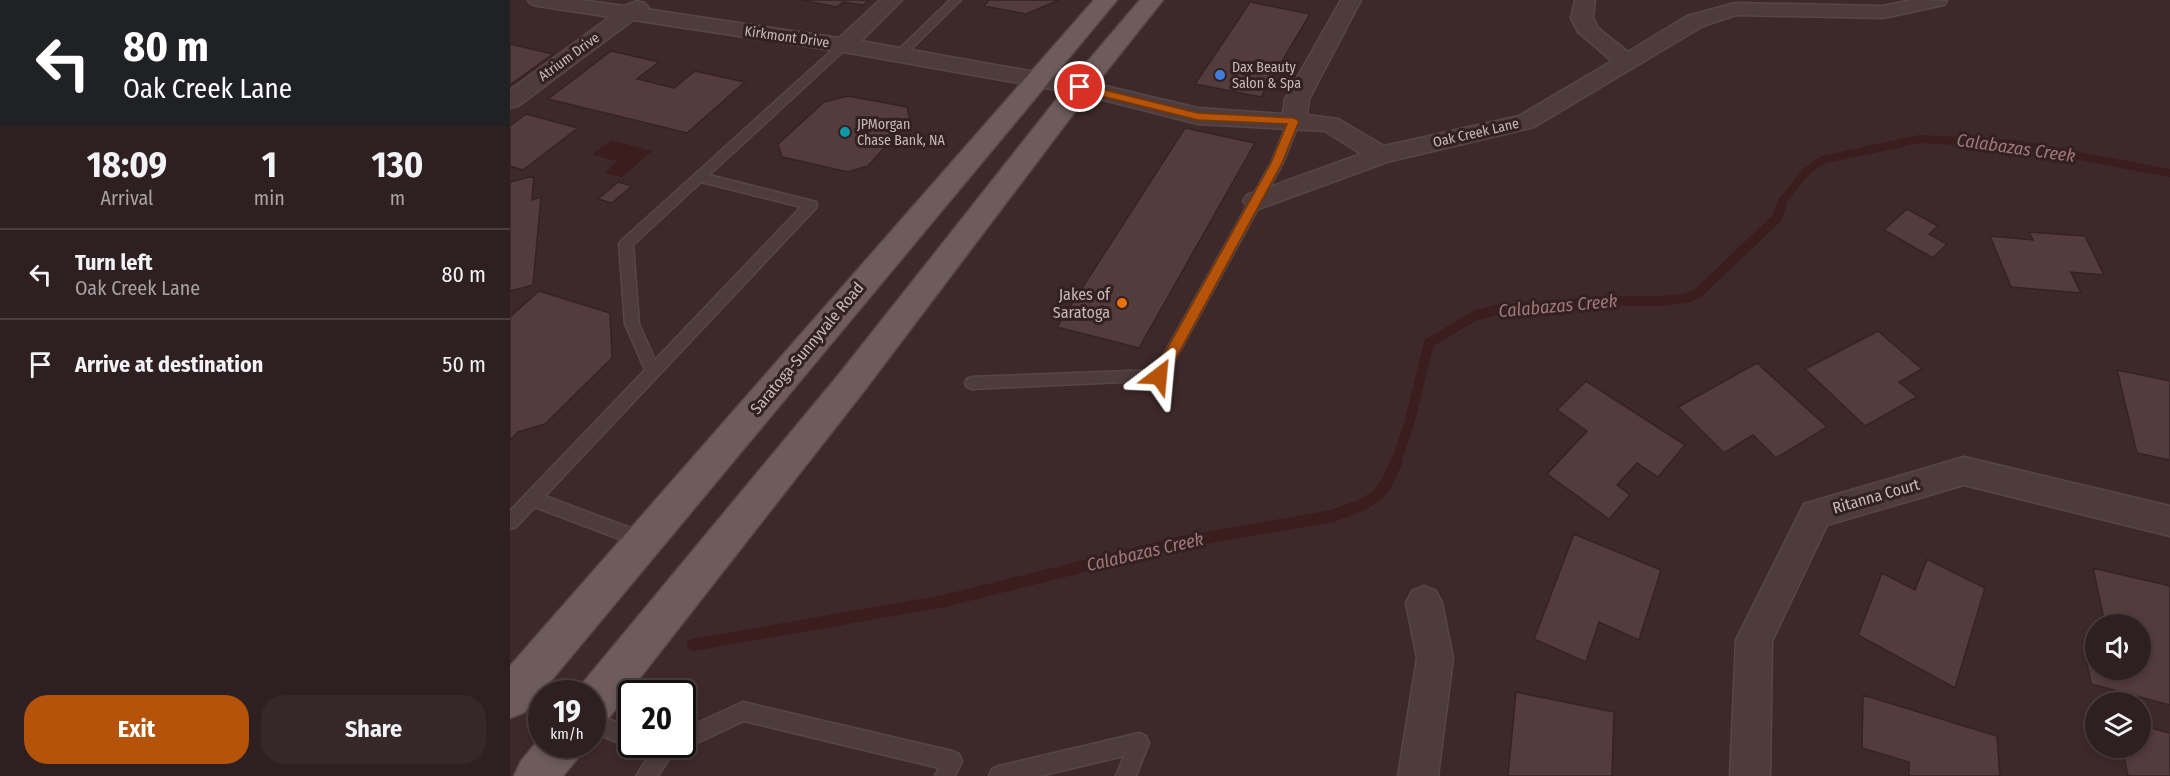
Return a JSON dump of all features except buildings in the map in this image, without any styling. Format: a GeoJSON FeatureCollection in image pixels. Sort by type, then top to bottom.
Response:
{"type":"FeatureCollection","features":[{"type":"Feature","properties":{"kind":"main road","name":"Saratoga-Sunnyvale Road"},"geometry":{"type":"LineString","coordinates":[[510,697],[1035,80],[1106,0]]}},
{"type":"Feature","properties":{"kind":"main road"},"geometry":{"type":"LineString","coordinates":[[606,688],[852,382],[1080,87],[1152,0]]}},
{"type":"Feature","properties":{"kind":"main road"},"geometry":{"type":"LineString","coordinates":[[536,776],[551,758]]}},
{"type":"Feature","properties":{"kind":"street","name":"Kirkmont Drive"},"geometry":{"type":"LineString","coordinates":[[538,0],[844,45],[1035,80]]}},
{"type":"Feature","properties":{"kind":"street","name":"Atrium Drive"},"geometry":{"type":"LineString","coordinates":[[510,101],[647,0]]}},
{"type":"Feature","properties":{"kind":"street"},"geometry":{"type":"LineString","coordinates":[[844,45],[892,0]]}},
{"type":"Feature","properties":{"kind":"street"},"geometry":{"type":"LineString","coordinates":[[1294,121],[1297,99],[1351,0]]}},
{"type":"Feature","properties":{"kind":"street"},"geometry":{"type":"LineString","coordinates":[[1585,0],[1582,18],[1589,32],[1626,61]]}},
{"type":"Feature","properties":{"kind":"street","name":"Oak Creek Lane"},"geometry":{"type":"LineString","coordinates":[[1256,201],[1381,155],[1526,122],[1695,21],[1735,9],[1883,12],[1937,1]]}},
{"type":"Feature","properties":{"kind":"street"},"geometry":{"type":"LineString","coordinates":[[1035,80],[1080,87],[1198,116],[1330,124],[1381,155]]}},
{"type":"Feature","properties":{"kind":"street","name":"Ritanna Court"},"geometry":{"type":"LineString","coordinates":[[1750,776],[1754,640],[1816,514],[1964,471],[2170,521]]}},
{"type":"Feature","properties":{"kind":"street"},"geometry":{"type":"LineString","coordinates":[[1418,776],[1436,658],[1424,603]]}},
{"type":"Feature","properties":{"kind":"lane"},"geometry":{"type":"LineString","coordinates":[[899,55],[956,0]]}},
{"type":"Feature","properties":{"kind":"lane"},"geometry":{"type":"LineString","coordinates":[[653,372],[632,324],[626,244],[844,45]]}},
{"type":"Feature","properties":{"kind":"lane"},"geometry":{"type":"LineString","coordinates":[[972,383],[1159,376],[1277,163],[1294,121]]}},
{"type":"Feature","properties":{"kind":"lane"},"geometry":{"type":"LineString","coordinates":[[510,522],[811,205],[699,177]]}},
{"type":"Feature","properties":{"kind":"lane"},"geometry":{"type":"LineString","coordinates":[[533,499],[644,540]]}},
{"type":"Feature","properties":{"kind":"lane"},"geometry":{"type":"LineString","coordinates":[[696,732],[743,711],[952,761],[945,776]]}},
{"type":"Feature","properties":{"kind":"lane"},"geometry":{"type":"LineString","coordinates":[[999,776],[1139,743],[1126,776]]}},
{"type":"Feature","properties":{"kind":"lane"},"geometry":{"type":"LineString","coordinates":[[646,776],[659,758]]}},
{"type":"Feature","properties":{"kind":"shaded area"},"geometry":{"type":"Polygon","coordinates":[[[611,140],[652,151],[622,177],[605,173],[617,161],[592,155],[611,140]]]}},
{"type":"Feature","properties":{"kind":"waterway","name":"Calabazas Creek"},"geometry":{"type":"LineString","coordinates":[[1781,207],[1783,200],[1806,172],[1822,160],[1920,139],[2015,144],[2170,173]]}},
{"type":"Feature","properties":{"kind":"waterway","name":"Calabazas Creek"},"geometry":{"type":"LineString","coordinates":[[1396,462],[1409,424],[1429,343],[1476,315],[1498,310],[1605,301],[1661,301],[1686,298],[1697,294],[1777,218],[1781,206]]}},
{"type":"Feature","properties":{"kind":"waterway","name":"Calabazas Creek"},"geometry":{"type":"LineString","coordinates":[[693,645],[944,601],[1177,543],[1332,516],[1362,505],[1378,495],[1397,461]]}},
{"type":"Feature","properties":{"kind":"place","name":"Dax Beauty Salon & Spa"},"geometry":{"type":"Point","coordinates":[1220,75]}},
{"type":"Feature","properties":{"kind":"place","name":"JPMorgan Chase Bank, NA"},"geometry":{"type":"Point","coordinates":[845,132]}},
{"type":"Feature","properties":{"kind":"place","name":"Jakes of Saratoga"},"geometry":{"type":"Point","coordinates":[1122,303]}},
{"type":"Feature","properties":{"kind":"route"},"geometry":{"type":"LineString","coordinates":[[1080,87],[1198,116],[1294,121],[1277,163],[1159,376]]}}]}
